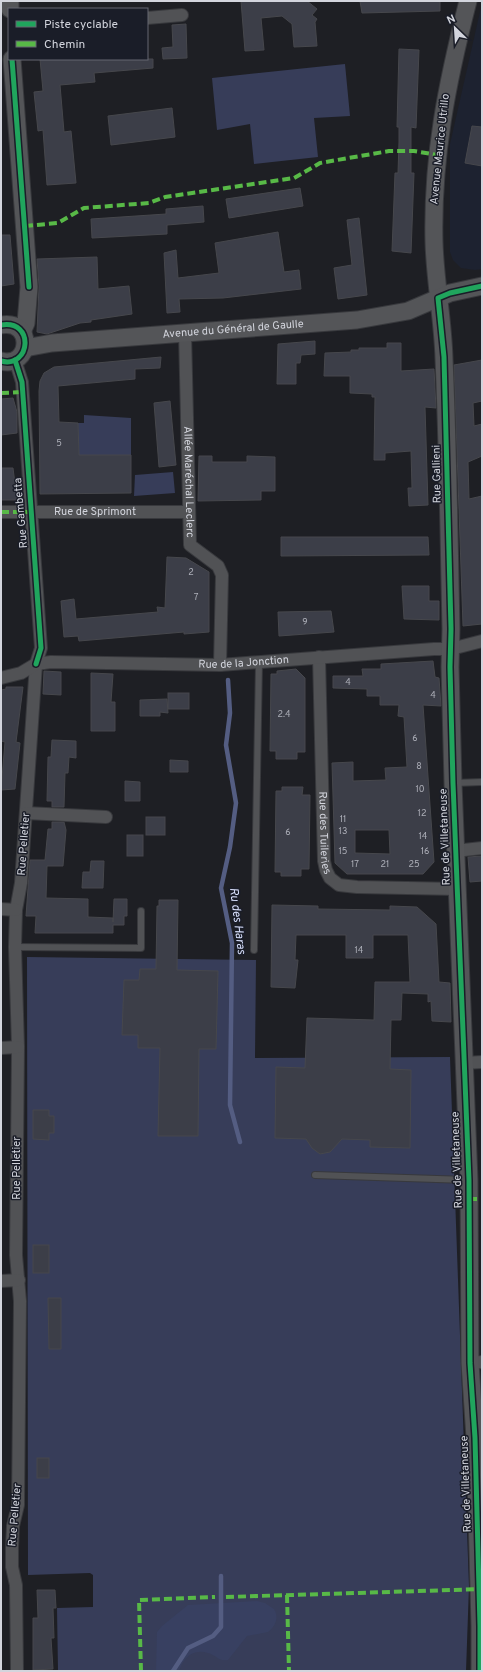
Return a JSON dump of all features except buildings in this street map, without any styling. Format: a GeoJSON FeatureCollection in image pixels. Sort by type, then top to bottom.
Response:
{"type":"FeatureCollection","features":[{"type":"Feature","properties":{"kind":"street","name":"Avenue Maurice Utrillo"},"geometry":{"type":"LineString","coordinates":[[438,298],[434,236],[438,155],[447,88],[468,1]]}},
{"type":"Feature","properties":{"kind":"street"},"geometry":{"type":"LineString","coordinates":[[148,18],[182,15]]}},
{"type":"Feature","properties":{"kind":"street"},"geometry":{"type":"LineString","coordinates":[[12,60],[29,287],[26,323],[12,342]]}},
{"type":"Feature","properties":{"kind":"street","name":"Avenue du Général de Gaulle"},"geometry":{"type":"LineString","coordinates":[[12,342],[52,343],[357,320],[408,311],[450,293],[482,286]]}},
{"type":"Feature","properties":{"kind":"street","name":"Rue Gallieni"},"geometry":{"type":"LineString","coordinates":[[438,298],[444,357],[451,649]]}},
{"type":"Feature","properties":{"kind":"street","name":"Allée Maréchal Leclerc"},"geometry":{"type":"LineString","coordinates":[[185,333],[190,545],[218,566],[222,575],[220,665]]}},
{"type":"Feature","properties":{"kind":"street","name":"Rue Gambetta"},"geometry":{"type":"LineString","coordinates":[[12,342],[22,382],[41,648],[36,664]]}},
{"type":"Feature","properties":{"kind":"street","name":"Rue de Sprimont"},"geometry":{"type":"LineString","coordinates":[[1,512],[189,512]]}},
{"type":"Feature","properties":{"kind":"street","name":"Rue de la Jonction"},"geometry":{"type":"LineString","coordinates":[[36,664],[50,662],[220,665],[451,649],[482,641]]}},
{"type":"Feature","properties":{"kind":"street","name":"Rue de Villetaneuse"},"geometry":{"type":"LineString","coordinates":[[451,649],[452,783],[476,1362],[475,1438],[480,1671]]}},
{"type":"Feature","properties":{"kind":"street","name":"Rue des Tuileries"},"geometry":{"type":"LineString","coordinates":[[319,657],[324,861],[330,878],[339,885],[357,887],[457,889]]}},
{"type":"Feature","properties":{"kind":"street"},"geometry":{"type":"LineString","coordinates":[[1,678],[21,673],[36,664]]}},
{"type":"Feature","properties":{"kind":"street","name":"Rue Pelletier"},"geometry":{"type":"LineString","coordinates":[[17,1671],[16,1585],[6,1548],[18,1505],[19,1280],[16,1256],[18,1047],[15,947],[16,910],[21,883],[36,664]]}},
{"type":"Feature","properties":{"kind":"street"},"geometry":{"type":"LineString","coordinates":[[26,813],[106,816]]}},
{"type":"Feature","properties":{"kind":"street"},"geometry":{"type":"LineString","coordinates":[[455,851],[482,848]]}},
{"type":"Feature","properties":{"kind":"street"},"geometry":{"type":"LineString","coordinates":[[1,909],[16,910]]}},
{"type":"Feature","properties":{"kind":"street"},"geometry":{"type":"LineString","coordinates":[[1,1048],[18,1047]]}},
{"type":"Feature","properties":{"kind":"street"},"geometry":{"type":"LineString","coordinates":[[464,1064],[482,1062]]}},
{"type":"Feature","properties":{"kind":"street"},"geometry":{"type":"LineString","coordinates":[[1,1281],[19,1280]]}},
{"type":"Feature","properties":{"kind":"lane"},"geometry":{"type":"LineString","coordinates":[[254,950],[259,662]]}},
{"type":"Feature","properties":{"kind":"lane"},"geometry":{"type":"LineString","coordinates":[[452,783],[482,782]]}},
{"type":"Feature","properties":{"kind":"lane"},"geometry":{"type":"LineString","coordinates":[[15,947],[141,948],[141,911]]}},
{"type":"Feature","properties":{"kind":"lane"},"geometry":{"type":"LineString","coordinates":[[315,1175],[469,1180]]}},
{"type":"Feature","properties":{"kind":"shaded area"},"geometry":{"type":"Polygon","coordinates":[[[482,3],[482,269],[475,270],[461,268],[453,260],[450,252],[450,144],[482,3]]]}},
{"type":"Feature","properties":{"kind":"shaded area"},"geometry":{"type":"Polygon","coordinates":[[[345,64],[350,116],[314,118],[318,157],[254,164],[250,124],[217,130],[212,78],[345,64]]]}},
{"type":"Feature","properties":{"kind":"shaded area"},"geometry":{"type":"Polygon","coordinates":[[[84,415],[131,418],[131,455],[91,455],[79,460],[78,423],[84,423],[84,415]]]}},
{"type":"Feature","properties":{"kind":"shaded area"},"geometry":{"type":"Polygon","coordinates":[[[173,472],[175,493],[134,496],[135,475],[173,472]]]}},
{"type":"Feature","properties":{"kind":"shaded area"},"geometry":{"type":"Polygon","coordinates":[[[27,957],[256,960],[255,1058],[450,1057],[469,1586],[466,1671],[58,1671],[57,1608],[93,1607],[93,1575],[90,1573],[28,1575],[27,957]]]}},
{"type":"Feature","properties":{"kind":"shaded area"},"geometry":{"type":"Polygon","coordinates":[[[257,1601],[265,1603],[274,1609],[276,1612],[275,1624],[268,1632],[247,1636],[228,1660],[222,1660],[208,1653],[198,1652],[189,1655],[186,1658],[179,1671],[156,1670],[157,1632],[162,1626],[188,1605],[257,1601]]]}},
{"type":"Feature","properties":{"kind":"waterway","name":"Ru des Haras"},"geometry":{"type":"LineString","coordinates":[[228,680],[230,713],[226,745],[236,803],[230,847],[221,888],[232,943],[230,1105],[240,1142]]}},
{"type":"Feature","properties":{"kind":"waterway","name":"Ru des Haras"},"geometry":{"type":"LineString","coordinates":[[173,1671],[188,1648],[213,1636],[221,1627],[221,1576]]}},
{"type":"Feature","properties":{"kind":"marked path"},"geometry":{"type":"LineString","coordinates":[[25,226],[58,223],[84,208],[149,203],[165,197],[294,178],[320,163],[389,151],[414,151],[438,155]]}},
{"type":"Feature","properties":{"kind":"marked path"},"geometry":{"type":"LineString","coordinates":[[1,393],[23,392]]}},
{"type":"Feature","properties":{"kind":"marked path"},"geometry":{"type":"LineString","coordinates":[[1,512],[31,512]]}},
{"type":"Feature","properties":{"kind":"marked path"},"geometry":{"type":"LineString","coordinates":[[469,1199],[482,1199]]}},
{"type":"Feature","properties":{"kind":"marked path"},"geometry":{"type":"LineString","coordinates":[[226,1597],[482,1589]]}},
{"type":"Feature","properties":{"kind":"marked path"},"geometry":{"type":"LineString","coordinates":[[287,1595],[289,1671]]}},
{"type":"Feature","properties":{"kind":"marked path"},"geometry":{"type":"LineString","coordinates":[[141,1671],[139,1600],[215,1597]]}},
{"type":"Feature","properties":{"kind":"cycle path"},"geometry":{"type":"LineString","coordinates":[[12,60],[29,287]]}},
{"type":"Feature","properties":{"kind":"cycle path"},"geometry":{"type":"LineString","coordinates":[[480,1671],[475,1438],[470,1363],[469,1180],[453,783],[450,667],[451,629],[444,357],[438,298],[450,293],[482,286]]}},
{"type":"Feature","properties":{"kind":"cycle path"},"geometry":{"type":"LineString","coordinates":[[1,325],[12,325],[20,329],[24,336],[25,344],[23,352],[18,358],[11,362],[1,361]]}},
{"type":"Feature","properties":{"kind":"cycle path"},"geometry":{"type":"LineString","coordinates":[[15,360],[22,382],[41,648],[36,664]]}}]}
